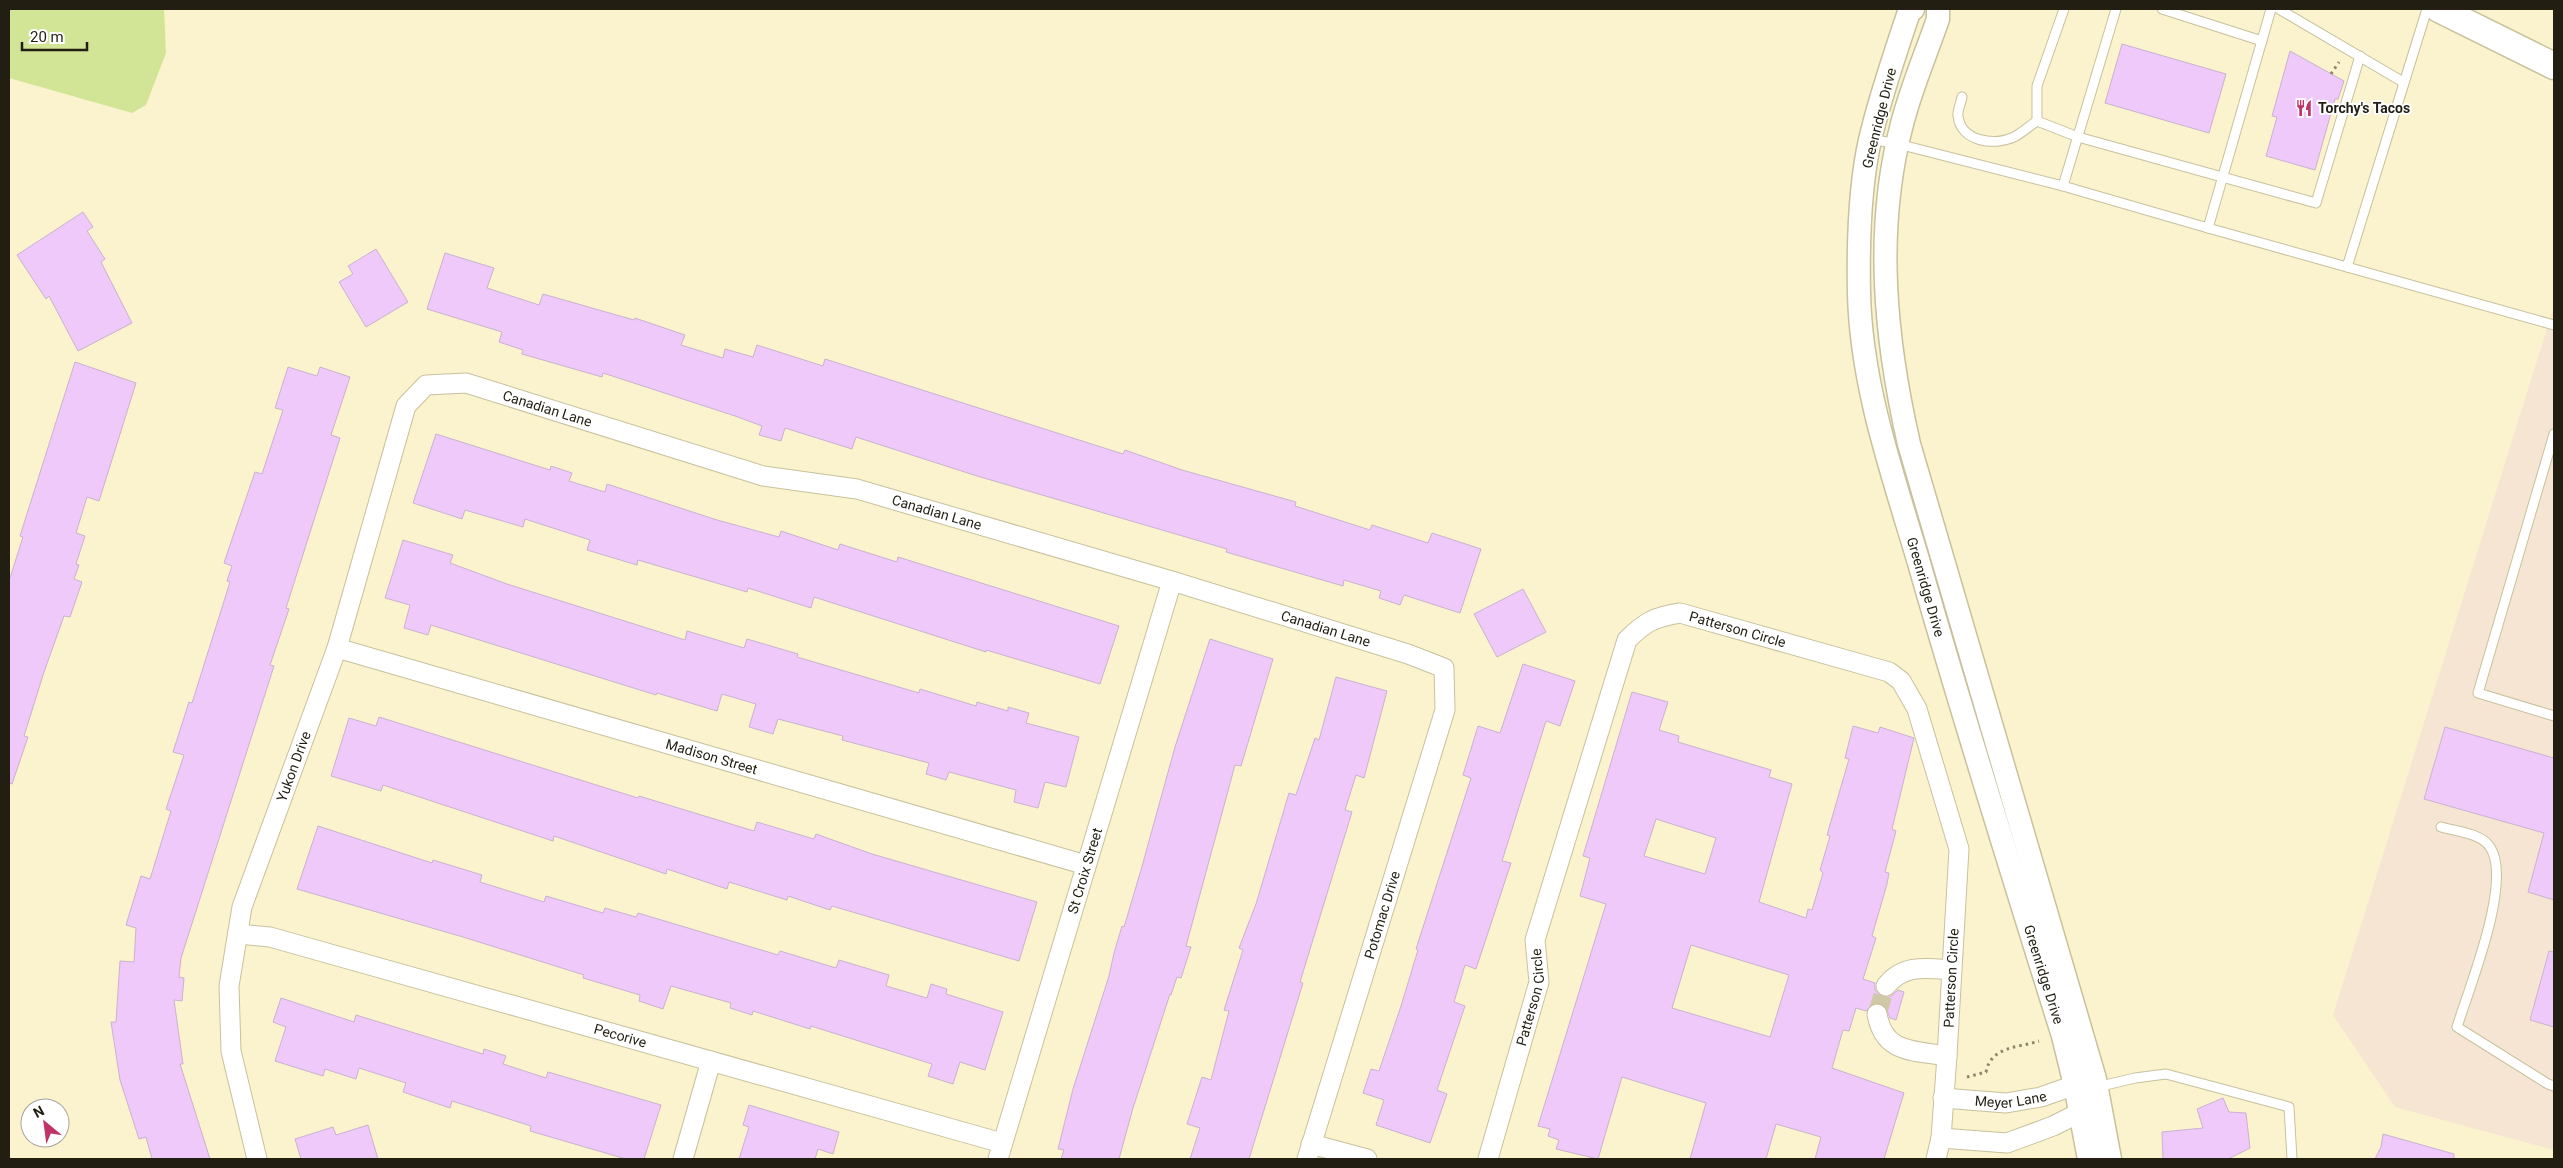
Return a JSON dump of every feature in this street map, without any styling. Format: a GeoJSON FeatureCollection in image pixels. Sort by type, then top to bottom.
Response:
{"type":"FeatureCollection","features":[{"type":"Feature","properties":{"kind":"main road"},"geometry":{"type":"LineString","coordinates":[[2439,9],[2554,66]]}},
{"type":"Feature","properties":{"kind":"street","name":"Greenridge Drive"},"geometry":{"type":"LineString","coordinates":[[1913,9],[1909,12],[1893,61],[1870,139],[1865,170],[1859,296],[1867,370],[1879,423],[1940,639],[2063,1036],[2089,1094],[2089,1159]]}},
{"type":"Feature","properties":{"kind":"street","name":"Greenridge Drive"},"geometry":{"type":"LineString","coordinates":[[1938,9],[1938,19],[1902,124],[1888,208],[1884,282],[1899,398],[1910,444],[2089,1094],[2110,1159]]}},
{"type":"Feature","properties":{"kind":"street","name":"Canadian Lane"},"geometry":{"type":"LineString","coordinates":[[426,385],[466,383],[763,476],[857,489],[1172,581],[1408,654],[1444,668]]}},
{"type":"Feature","properties":{"kind":"street","name":"Yukon Drive"},"geometry":{"type":"LineString","coordinates":[[257,1159],[231,1051],[229,986],[242,907],[337,648],[406,406],[426,385]]}},
{"type":"Feature","properties":{"kind":"street","name":"St Croix Street"},"geometry":{"type":"LineString","coordinates":[[1000,1151],[1172,581]]}},
{"type":"Feature","properties":{"kind":"street","name":"Patterson Circle"},"geometry":{"type":"LineString","coordinates":[[1488,1159],[1539,982],[1535,940],[1626,640],[1643,623],[1662,616],[1680,613],[1889,672],[1901,681],[1917,709],[1958,849],[1947,1056],[1940,1138],[1936,1159]]}},
{"type":"Feature","properties":{"kind":"street","name":"Madison Street"},"geometry":{"type":"LineString","coordinates":[[337,648],[1086,865]]}},
{"type":"Feature","properties":{"kind":"street","name":"Potomac Drive"},"geometry":{"type":"LineString","coordinates":[[1309,1152],[1445,710],[1444,668]]}},
{"type":"Feature","properties":{"kind":"street","name":"Pecorive"},"geometry":{"type":"LineString","coordinates":[[238,934],[270,937],[711,1061],[1000,1151]]}},
{"type":"Feature","properties":{"kind":"street"},"geometry":{"type":"LineString","coordinates":[[1886,986],[1901,972],[1916,968],[1952,970]]}},
{"type":"Feature","properties":{"kind":"street"},"geometry":{"type":"LineString","coordinates":[[1877,1014],[1882,1032],[1889,1042],[1898,1048],[1947,1056]]}},
{"type":"Feature","properties":{"kind":"street"},"geometry":{"type":"LineString","coordinates":[[683,1159],[711,1061]]}},
{"type":"Feature","properties":{"kind":"street","name":"Meyer Lane"},"geometry":{"type":"LineString","coordinates":[[1943,1098],[2006,1103],[2089,1094]]}},
{"type":"Feature","properties":{"kind":"street"},"geometry":{"type":"LineString","coordinates":[[1940,1138],[2007,1143],[2053,1126],[2089,1094]]}},
{"type":"Feature","properties":{"kind":"street"},"geometry":{"type":"LineString","coordinates":[[1309,1152],[1367,1159]]}},
{"type":"Feature","properties":{"kind":"lane"},"geometry":{"type":"LineString","coordinates":[[2037,121],[2036,86],[2064,9]]}},
{"type":"Feature","properties":{"kind":"lane"},"geometry":{"type":"LineString","coordinates":[[2063,186],[2116,9]]}},
{"type":"Feature","properties":{"kind":"lane"},"geometry":{"type":"LineString","coordinates":[[2162,9],[2262,41]]}},
{"type":"Feature","properties":{"kind":"lane"},"geometry":{"type":"LineString","coordinates":[[2208,228],[2271,9]]}},
{"type":"Feature","properties":{"kind":"lane"},"geometry":{"type":"LineString","coordinates":[[2279,9],[2403,82]]}},
{"type":"Feature","properties":{"kind":"lane"},"geometry":{"type":"LineString","coordinates":[[2348,267],[2403,82],[2427,9]]}},
{"type":"Feature","properties":{"kind":"lane"},"geometry":{"type":"LineString","coordinates":[[2037,121],[2078,137],[2316,203],[2360,56]]}},
{"type":"Feature","properties":{"kind":"lane"},"geometry":{"type":"LineString","coordinates":[[1962,97],[1958,115],[1963,131],[1979,140],[1998,142],[2014,137],[2037,121]]}},
{"type":"Feature","properties":{"kind":"lane"},"geometry":{"type":"LineString","coordinates":[[1870,139],[1898,144],[2063,186],[2554,325]]}},
{"type":"Feature","properties":{"kind":"lane"},"geometry":{"type":"LineString","coordinates":[[2554,434],[2478,694],[2554,716]]}},
{"type":"Feature","properties":{"kind":"lane"},"geometry":{"type":"LineString","coordinates":[[2441,827],[2474,836],[2489,846],[2498,868],[2495,903],[2458,1027],[2554,1086]]}},
{"type":"Feature","properties":{"kind":"lane"},"geometry":{"type":"LineString","coordinates":[[2089,1094],[2135,1078],[2166,1074],[2289,1107],[2292,1159]]}},
{"type":"Feature","properties":{"kind":"path"},"geometry":{"type":"LineString","coordinates":[[2331,74],[2338,62]]}},
{"type":"Feature","properties":{"kind":"path"},"geometry":{"type":"LineString","coordinates":[[1967,1078],[1986,1072],[1990,1060],[1998,1052],[2039,1041]]}},
{"type":"Feature","properties":{"kind":"shaded area"},"geometry":{"type":"Polygon","coordinates":[[[2554,306],[2554,1150],[2395,1107],[2333,1015],[2554,306]]]}},
{"type":"Feature","properties":{"kind":"green space"},"geometry":{"type":"Polygon","coordinates":[[[9,9],[164,9],[166,53],[146,105],[132,113],[9,78],[9,9]]]}},
{"type":"Feature","properties":{"kind":"building"},"geometry":{"type":"Polygon","coordinates":[[[2122,44],[2226,74],[2209,133],[2105,103],[2122,44]]]}},
{"type":"Feature","properties":{"kind":"building","name":"Torchy's Tacos"},"geometry":{"type":"Polygon","coordinates":[[[2290,51],[2344,81],[2338,99],[2335,99],[2315,170],[2266,156],[2277,117],[2272,116],[2290,51]]]}},
{"type":"Feature","properties":{"kind":"building"},"geometry":{"type":"Polygon","coordinates":[[[83,212],[93,227],[87,231],[105,259],[101,262],[132,323],[78,351],[49,296],[46,299],[17,255],[83,212]]]}},
{"type":"Feature","properties":{"kind":"building"},"geometry":{"type":"Polygon","coordinates":[[[376,249],[408,302],[366,327],[339,282],[353,274],[348,266],[376,249]]]}},
{"type":"Feature","properties":{"kind":"building"},"geometry":{"type":"Polygon","coordinates":[[[445,253],[494,268],[487,288],[539,305],[543,294],[634,320],[635,318],[685,335],[681,345],[723,358],[725,349],[753,357],[757,345],[823,366],[825,359],[1123,454],[1125,450],[1182,470],[1296,502],[1295,506],[1370,530],[1372,525],[1428,543],[1432,533],[1481,549],[1460,613],[1404,595],[1400,605],[1379,598],[1381,591],[1344,580],[1343,586],[1226,552],[1227,549],[977,476],[856,437],[852,449],[785,428],[781,441],[759,435],[762,426],[603,373],[602,377],[522,354],[523,350],[499,342],[502,332],[427,309],[445,253]]]}},
{"type":"Feature","properties":{"kind":"building"},"geometry":{"type":"Polygon","coordinates":[[[75,362],[136,383],[99,501],[87,497],[76,533],[85,536],[76,564],[79,565],[74,579],[82,582],[70,617],[64,616],[44,672],[24,736],[28,737],[12,784],[9,783],[9,581],[23,537],[20,536],[75,362]]]}},
{"type":"Feature","properties":{"kind":"building"},"geometry":{"type":"Polygon","coordinates":[[[288,367],[317,376],[320,367],[350,377],[331,435],[340,438],[286,608],[289,609],[270,665],[274,666],[181,958],[179,977],[184,978],[182,1001],[174,1000],[183,1064],[180,1064],[210,1159],[152,1159],[146,1137],[139,1139],[120,1080],[111,1022],[116,1022],[120,961],[134,962],[136,928],[126,925],[141,876],[150,879],[171,811],[166,809],[184,755],[173,752],[189,702],[192,703],[230,582],[227,581],[232,566],[224,563],[255,472],[262,474],[283,410],[275,408],[288,367]]]}},
{"type":"Feature","properties":{"kind":"building"},"geometry":{"type":"Polygon","coordinates":[[[436,434],[550,470],[551,466],[572,473],[569,481],[605,492],[607,484],[717,520],[779,537],[781,531],[838,550],[840,544],[897,562],[898,557],[1119,626],[1100,684],[986,650],[986,652],[814,597],[811,608],[748,588],[747,592],[638,560],[637,565],[587,550],[590,540],[525,519],[523,527],[465,510],[462,519],[413,503],[436,434]]]}},
{"type":"Feature","properties":{"kind":"building"},"geometry":{"type":"Polygon","coordinates":[[[403,540],[453,555],[450,563],[507,584],[685,640],[687,631],[744,648],[747,639],[798,654],[797,657],[919,693],[920,689],[976,706],[977,702],[1008,711],[1008,707],[1029,713],[1026,723],[1079,737],[1066,787],[1045,782],[1038,808],[1014,802],[1016,790],[949,772],[946,780],[926,774],[929,763],[842,740],[843,736],[778,719],[773,734],[749,727],[756,704],[722,694],[717,711],[657,693],[656,695],[431,625],[428,635],[404,628],[410,605],[385,598],[403,540]]]}},
{"type":"Feature","properties":{"kind":"building"},"geometry":{"type":"Polygon","coordinates":[[[1523,589],[1546,632],[1497,657],[1474,614],[1523,589]]]}},
{"type":"Feature","properties":{"kind":"building"},"geometry":{"type":"Polygon","coordinates":[[[1210,639],[1273,659],[1241,766],[1235,765],[1186,946],[1191,947],[1181,978],[1177,977],[1170,994],[1133,1108],[1119,1159],[1061,1159],[1064,1150],[1058,1149],[1073,1089],[1109,976],[1122,926],[1124,927],[1141,870],[1175,747],[1210,639]]]}},
{"type":"Feature","properties":{"kind":"building"},"geometry":{"type":"Polygon","coordinates":[[[1523,664],[1575,681],[1560,726],[1546,721],[1502,861],[1511,863],[1476,969],[1465,965],[1454,1002],[1465,1006],[1437,1090],[1447,1094],[1430,1143],[1376,1125],[1384,1100],[1363,1093],[1371,1069],[1379,1071],[1401,1006],[1418,950],[1416,949],[1471,778],[1463,775],[1478,726],[1500,733],[1523,664]]]}},
{"type":"Feature","properties":{"kind":"building"},"geometry":{"type":"Polygon","coordinates":[[[1336,677],[1387,691],[1364,778],[1356,775],[1345,810],[1352,812],[1300,982],[1303,983],[1249,1159],[1190,1159],[1200,1128],[1187,1124],[1202,1077],[1211,1080],[1229,1011],[1224,1010],[1243,950],[1239,948],[1256,904],[1289,793],[1296,795],[1315,738],[1319,740],[1336,677]]]}},
{"type":"Feature","properties":{"kind":"building"},"geometry":{"type":"Polygon","coordinates":[[[1632,692],[1668,702],[1659,730],[1679,736],[1678,742],[1771,770],[1769,777],[1792,784],[1759,902],[1806,918],[1808,909],[1812,910],[1823,873],[1820,870],[1830,836],[1827,835],[1849,759],[1845,758],[1853,726],[1878,733],[1880,727],[1914,738],[1892,829],[1896,831],[1885,872],[1889,873],[1887,884],[1872,936],[1876,938],[1863,979],[1875,983],[1875,990],[1883,997],[1890,997],[1898,990],[1904,992],[1896,1020],[1890,1018],[1885,1006],[1880,1003],[1874,1003],[1866,1011],[1856,1008],[1849,1031],[1843,1030],[1832,1068],[1904,1093],[1884,1159],[1815,1159],[1821,1137],[1776,1124],[1766,1159],[1690,1159],[1706,1103],[1622,1077],[1598,1159],[1556,1149],[1559,1140],[1548,1136],[1550,1129],[1538,1126],[1606,904],[1580,896],[1590,858],[1583,856],[1632,692]],[[1656,819],[1644,856],[1705,874],[1716,838],[1656,819]],[[1691,945],[1672,1008],[1770,1037],[1789,975],[1691,945]]]}},
{"type":"Feature","properties":{"kind":"building"},"geometry":{"type":"Polygon","coordinates":[[[379,717],[638,798],[639,796],[754,831],[757,822],[814,839],[816,834],[872,854],[1037,902],[1019,961],[832,906],[830,910],[788,896],[787,900],[729,882],[727,889],[667,869],[666,874],[554,836],[553,841],[383,785],[381,791],[331,776],[349,718],[376,726],[379,717]]]}},
{"type":"Feature","properties":{"kind":"building"},"geometry":{"type":"Polygon","coordinates":[[[2445,727],[2554,758],[2554,900],[2528,892],[2544,833],[2424,799],[2445,727]]]}},
{"type":"Feature","properties":{"kind":"building"},"geometry":{"type":"Polygon","coordinates":[[[318,826],[432,863],[433,860],[482,875],[480,882],[544,902],[546,896],[603,913],[605,908],[636,917],[638,913],[778,955],[780,951],[836,968],[839,960],[889,975],[886,986],[927,998],[931,984],[947,989],[946,994],[1003,1012],[985,1070],[960,1062],[953,1084],[928,1076],[932,1064],[811,1026],[810,1029],[753,1011],[752,1015],[730,1008],[731,1003],[671,986],[663,1009],[639,1001],[640,995],[583,978],[584,975],[463,937],[297,889],[318,826]]]}},
{"type":"Feature","properties":{"kind":"building"},"geometry":{"type":"Polygon","coordinates":[[[2549,951],[2554,952],[2554,1027],[2530,1020],[2549,951]]]}},
{"type":"Feature","properties":{"kind":"building"},"geometry":{"type":"Polygon","coordinates":[[[281,998],[354,1022],[356,1015],[483,1054],[484,1049],[506,1056],[503,1064],[546,1078],[548,1072],[661,1105],[644,1159],[626,1159],[530,1131],[531,1126],[452,1101],[450,1108],[403,1092],[406,1083],[359,1068],[356,1079],[325,1069],[323,1076],[275,1061],[286,1027],[273,1022],[281,998]]]}},
{"type":"Feature","properties":{"kind":"building"},"geometry":{"type":"Polygon","coordinates":[[[2223,1098],[2229,1112],[2246,1113],[2250,1148],[2228,1159],[2163,1159],[2162,1132],[2203,1128],[2197,1109],[2223,1098]]]}},
{"type":"Feature","properties":{"kind":"building"},"geometry":{"type":"Polygon","coordinates":[[[749,1105],[839,1132],[833,1154],[818,1149],[815,1159],[739,1159],[749,1127],[743,1125],[749,1105]]]}},
{"type":"Feature","properties":{"kind":"building"},"geometry":{"type":"Polygon","coordinates":[[[368,1125],[378,1159],[301,1159],[295,1139],[333,1127],[336,1135],[368,1125]]]}},
{"type":"Feature","properties":{"kind":"building"},"geometry":{"type":"Polygon","coordinates":[[[2383,1134],[2454,1154],[2454,1159],[2375,1159],[2381,1147],[2383,1134]]]}},
{"type":"Feature","properties":{"kind":"tunnel"},"geometry":{"type":"LineString","coordinates":[[1877,1014],[1886,986]]}},
{"type":"Feature","properties":{"kind":"place","name":"Torchy's Tacos"},"geometry":{"type":"Point","coordinates":[2304,108]}}]}
